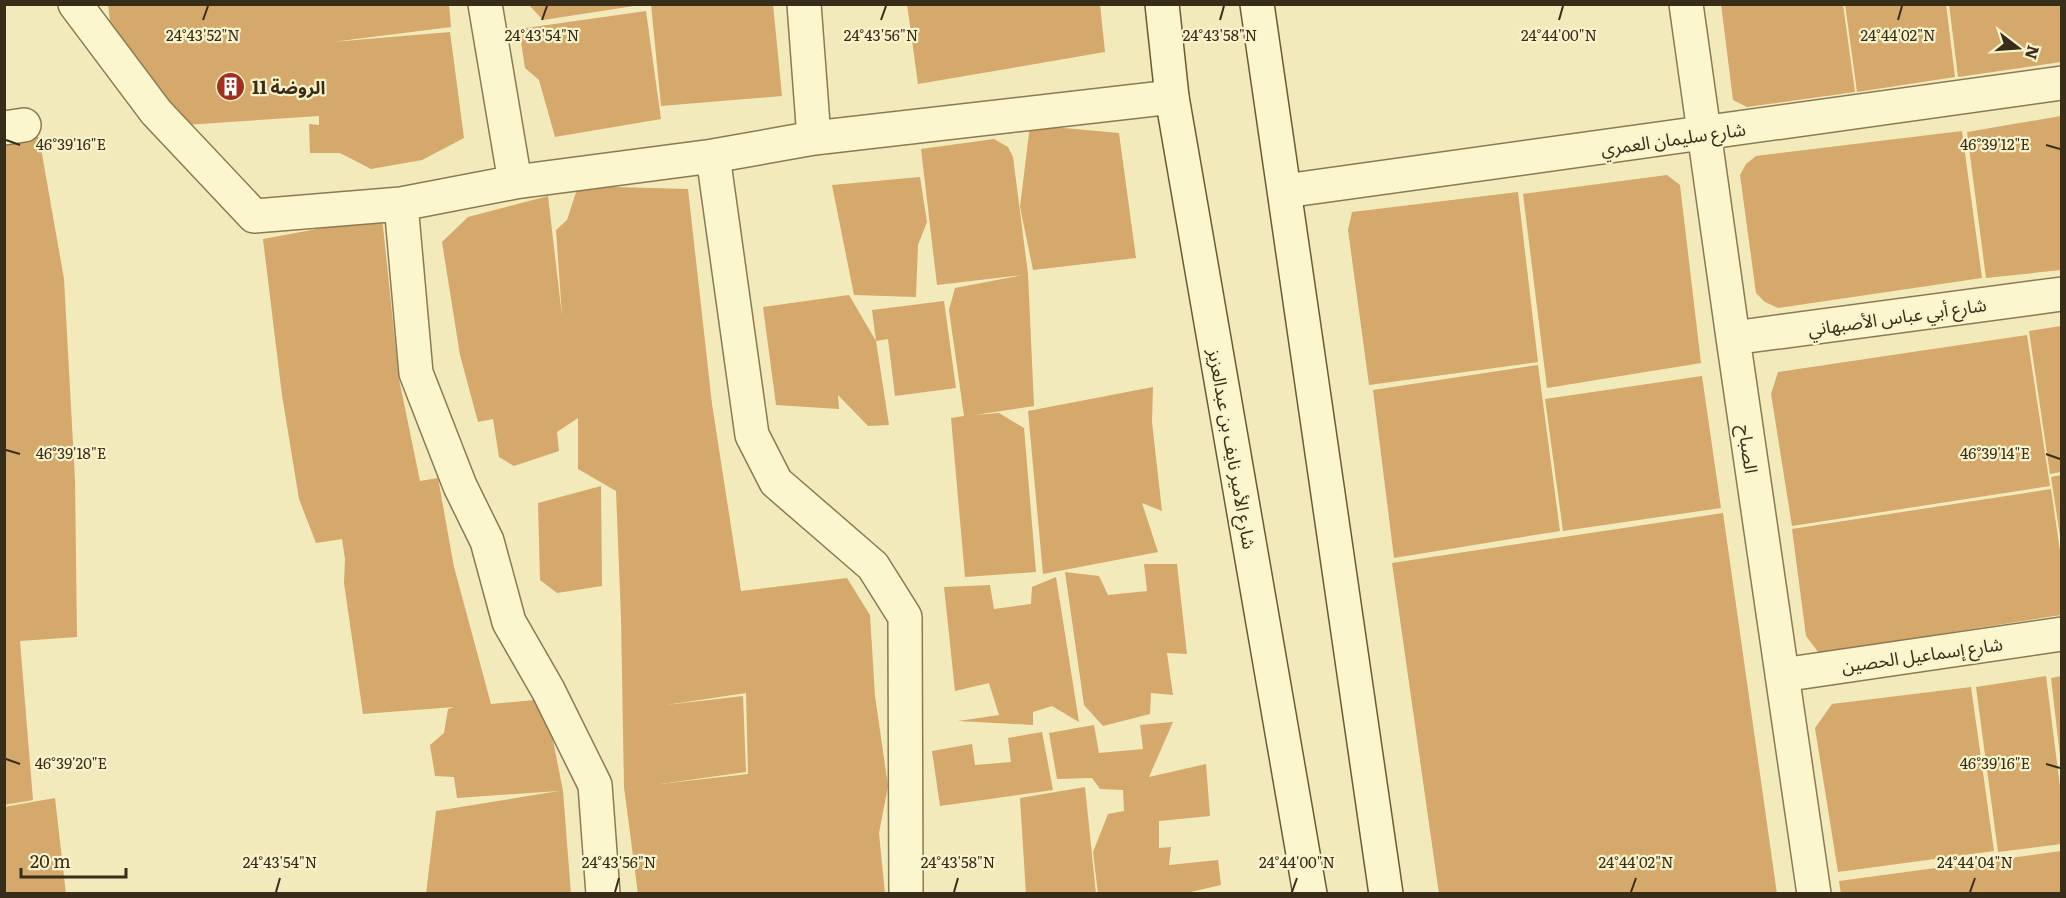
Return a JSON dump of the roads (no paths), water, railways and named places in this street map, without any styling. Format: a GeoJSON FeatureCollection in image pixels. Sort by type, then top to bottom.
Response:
{"type":"FeatureCollection","features":[{"type":"Feature","properties":{"kind":"street"},"geometry":{"type":"LineString","coordinates":[[75,4],[156,112],[254,216],[401,204],[515,182],[713,156],[814,138],[1172,97]]}},
{"type":"Feature","properties":{"kind":"street"},"geometry":{"type":"LineString","coordinates":[[485,4],[515,182]]}},
{"type":"Feature","properties":{"kind":"street"},"geometry":{"type":"LineString","coordinates":[[804,4],[814,138]]}},
{"type":"Feature","properties":{"kind":"street","name":"شارع الأمير نايف بن عبدالعزيز"},"geometry":{"type":"LineString","coordinates":[[1162,4],[1172,97],[1310,894]]}},
{"type":"Feature","properties":{"kind":"street"},"geometry":{"type":"LineString","coordinates":[[1257,4],[1386,894]]}},
{"type":"Feature","properties":{"kind":"street","name":"الصباح"},"geometry":{"type":"LineString","coordinates":[[1686,4],[1732,338],[1814,894]]}},
{"type":"Feature","properties":{"kind":"street","name":"شارع سليمان العمري"},"geometry":{"type":"LineString","coordinates":[[1285,191],[2061,83]]}},
{"type":"Feature","properties":{"kind":"street"},"geometry":{"type":"LineString","coordinates":[[713,156],[752,435],[776,482],[873,566],[905,617],[906,894]]}},
{"type":"Feature","properties":{"kind":"street"},"geometry":{"type":"LineString","coordinates":[[401,204],[416,373],[460,486],[488,541],[509,622],[548,690],[595,785],[603,894]]}},
{"type":"Feature","properties":{"kind":"street","name":"شارع أبي عباس الأصبهاني"},"geometry":{"type":"LineString","coordinates":[[1732,338],[2061,294]]}},
{"type":"Feature","properties":{"kind":"street","name":"شارع إسماعيل الحصين"},"geometry":{"type":"LineString","coordinates":[[1782,675],[2061,634]]}},
{"type":"Feature","properties":{"kind":"place","name":"الروضة 11"},"geometry":{"type":"Point","coordinates":[231,86]}}]}
